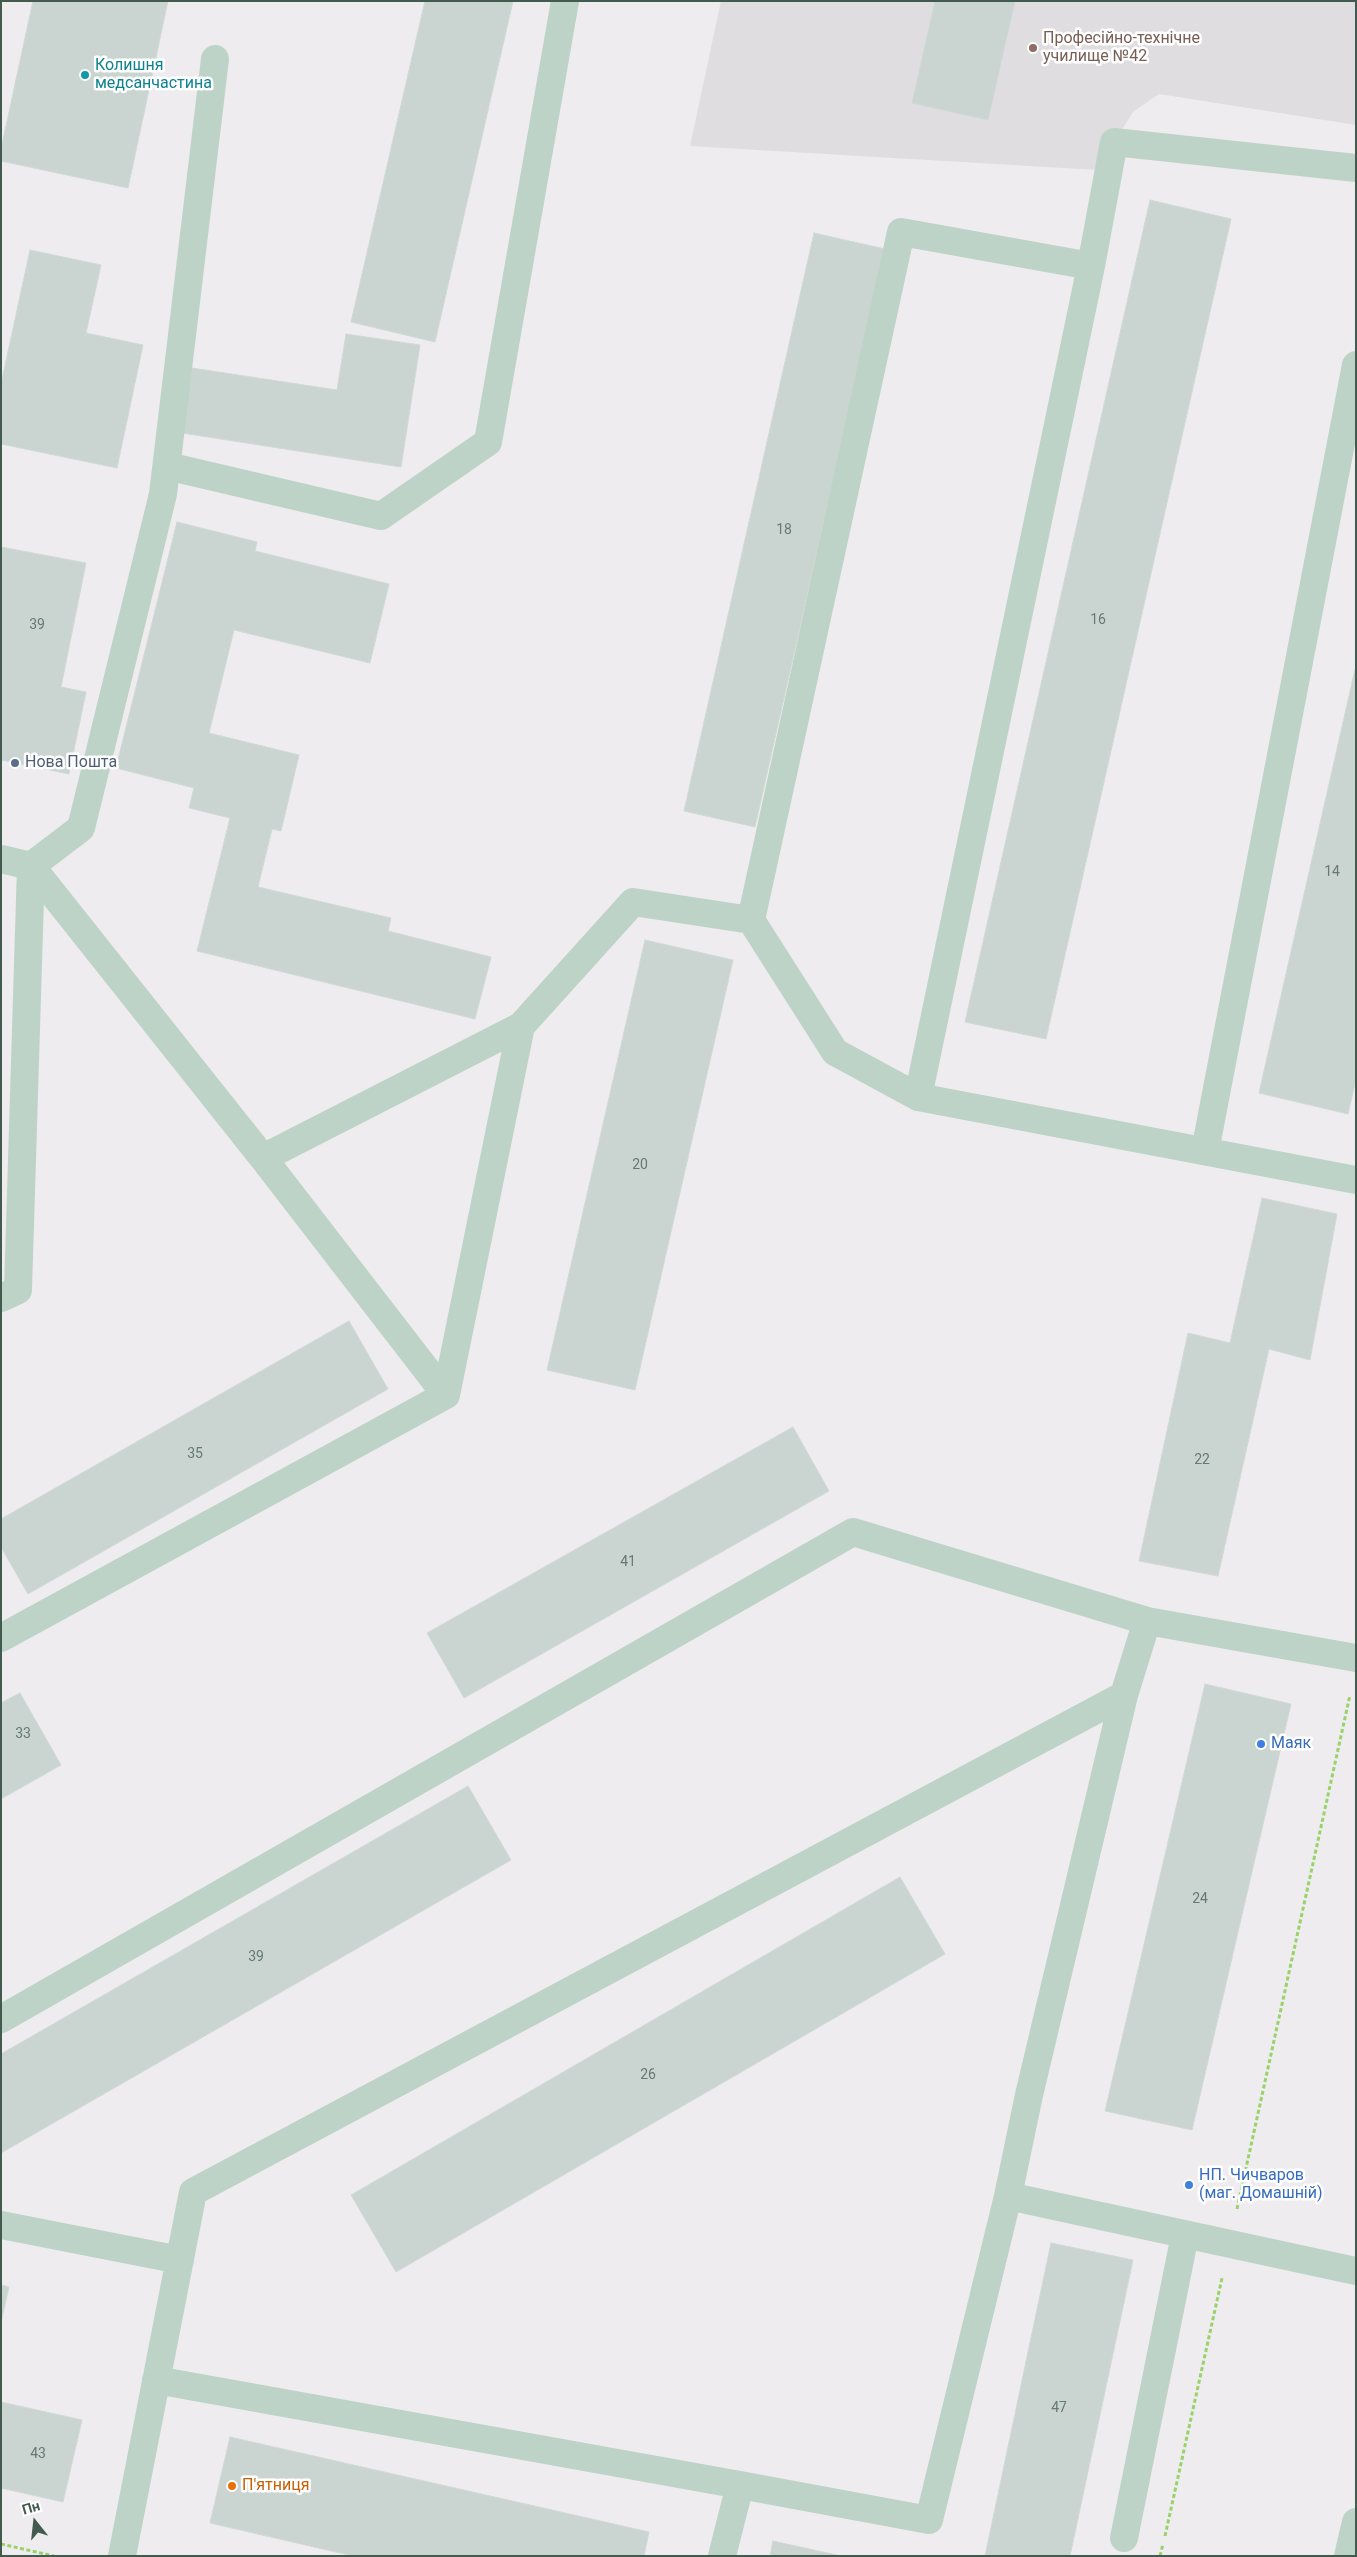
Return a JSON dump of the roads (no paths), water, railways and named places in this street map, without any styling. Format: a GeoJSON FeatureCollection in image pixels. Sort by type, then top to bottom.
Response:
{"type":"FeatureCollection","features":[{"type":"Feature","properties":{"kind":"street"},"geometry":{"type":"LineString","coordinates":[[167,466],[381,516],[488,442],[565,1]]}},
{"type":"Feature","properties":{"kind":"street"},"geometry":{"type":"LineString","coordinates":[[31,866],[81,828],[163,494],[215,58]]}},
{"type":"Feature","properties":{"kind":"street"},"geometry":{"type":"LineString","coordinates":[[918,1097],[1091,266],[1114,142],[1356,168]]}},
{"type":"Feature","properties":{"kind":"street"},"geometry":{"type":"LineString","coordinates":[[1091,266],[901,232],[751,920],[835,1052],[918,1097],[1356,1180]]}},
{"type":"Feature","properties":{"kind":"street"},"geometry":{"type":"LineString","coordinates":[[1205,1151],[1356,364]]}},
{"type":"Feature","properties":{"kind":"street"},"geometry":{"type":"LineString","coordinates":[[1,859],[31,866],[263,1158],[446,1395]]}},
{"type":"Feature","properties":{"kind":"street"},"geometry":{"type":"LineString","coordinates":[[1,1298],[18,1290],[31,866]]}},
{"type":"Feature","properties":{"kind":"street"},"geometry":{"type":"LineString","coordinates":[[263,1158],[521,1026],[633,902],[751,920]]}},
{"type":"Feature","properties":{"kind":"street"},"geometry":{"type":"LineString","coordinates":[[1,1638],[446,1395],[521,1026]]}},
{"type":"Feature","properties":{"kind":"street"},"geometry":{"type":"LineString","coordinates":[[1,2019],[852,1532],[1147,1620],[1356,1658]]}},
{"type":"Feature","properties":{"kind":"street"},"geometry":{"type":"LineString","coordinates":[[156,2380],[929,2520],[1008,2196],[1029,2095],[1124,1695],[1147,1620]]}},
{"type":"Feature","properties":{"kind":"street"},"geometry":{"type":"LineString","coordinates":[[122,2556],[193,2192],[1124,1695]]}},
{"type":"Feature","properties":{"kind":"street"},"geometry":{"type":"LineString","coordinates":[[1008,2196],[1356,2271]]}},
{"type":"Feature","properties":{"kind":"street"},"geometry":{"type":"LineString","coordinates":[[1,2225],[180,2260]]}},
{"type":"Feature","properties":{"kind":"street"},"geometry":{"type":"LineString","coordinates":[[1124,2538],[1185,2235]]}},
{"type":"Feature","properties":{"kind":"street"},"geometry":{"type":"LineString","coordinates":[[722,2556],[740,2485]]}},
{"type":"Feature","properties":{"kind":"street"},"geometry":{"type":"LineString","coordinates":[[1348,2556],[1356,2522]]}},
{"type":"Feature","properties":{"kind":"place","name":"Професійно-технічне училище №42"},"geometry":{"type":"Point","coordinates":[1033,48]}},
{"type":"Feature","properties":{"kind":"place","name":"Колишня медсанчастина"},"geometry":{"type":"Point","coordinates":[85,75]}},
{"type":"Feature","properties":{"kind":"place","name":"Нова Пошта"},"geometry":{"type":"Point","coordinates":[15,763]}},
{"type":"Feature","properties":{"kind":"place","name":"Маяк"},"geometry":{"type":"Point","coordinates":[1261,1744]}},
{"type":"Feature","properties":{"kind":"place","name":"НП. Чичваров (маг. Домашній)"},"geometry":{"type":"Point","coordinates":[1189,2185]}},
{"type":"Feature","properties":{"kind":"place","name":"П'ятниця"},"geometry":{"type":"Point","coordinates":[232,2486]}}]}
